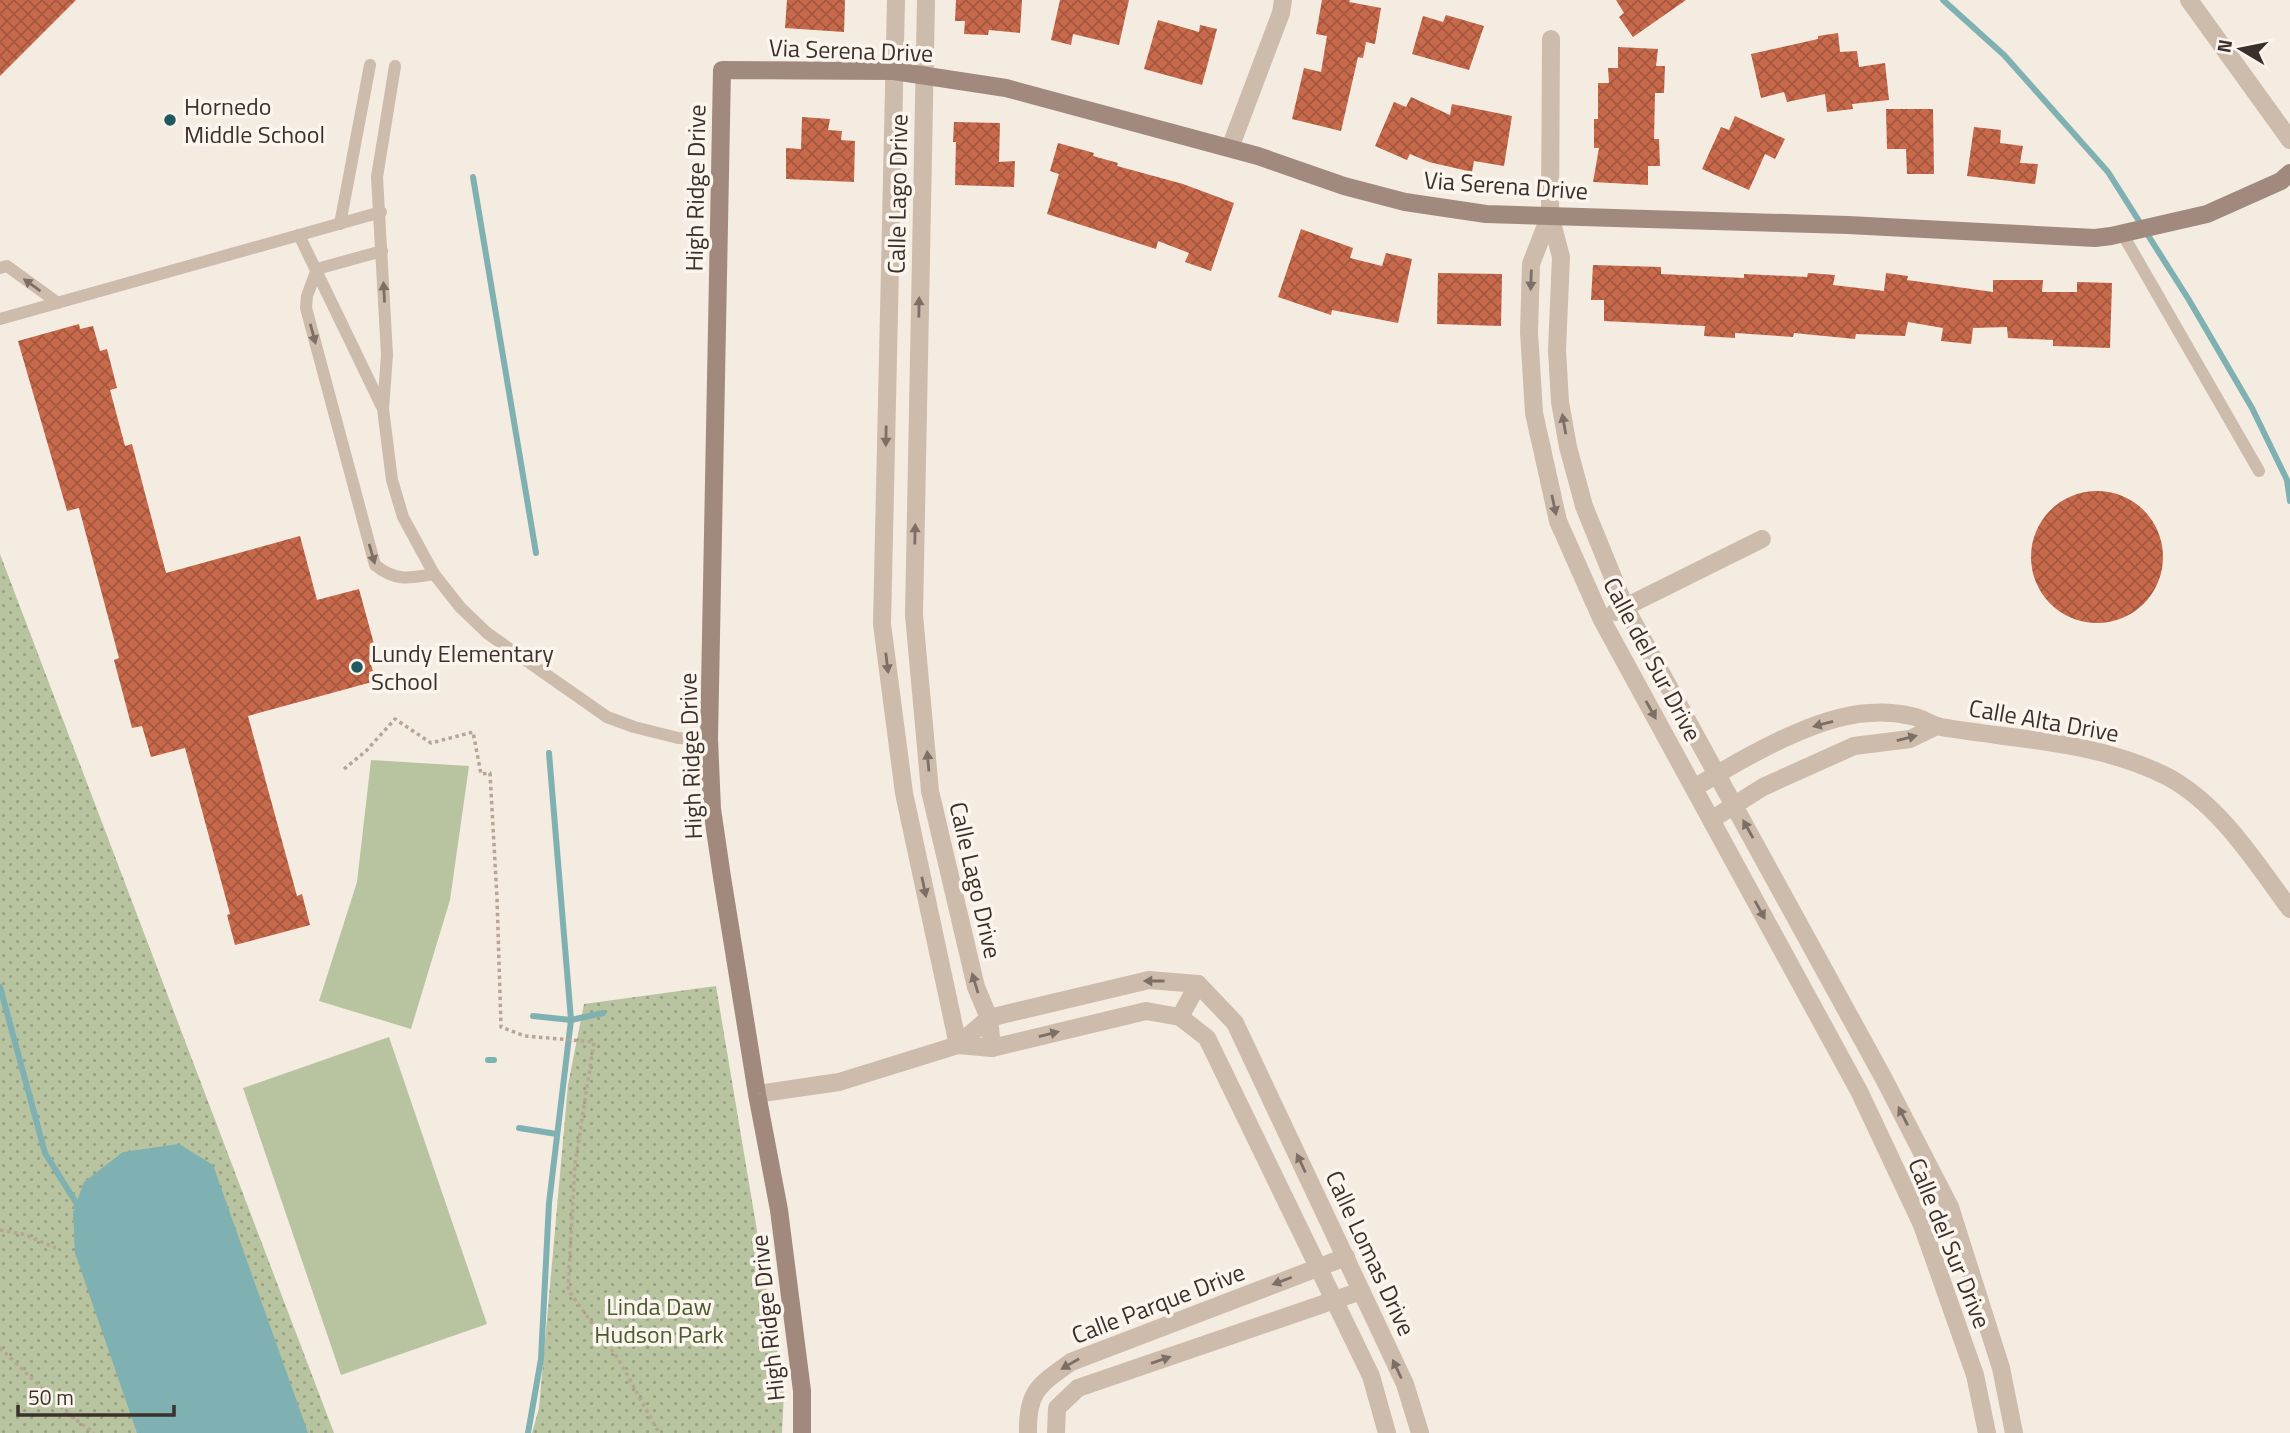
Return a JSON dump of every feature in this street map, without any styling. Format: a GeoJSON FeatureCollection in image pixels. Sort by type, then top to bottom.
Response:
{"type":"FeatureCollection","features":[{"type":"Feature","properties":{"kind":"street","name":"Calle Lago Drive"},"geometry":{"type":"LineString","coordinates":[[896,0],[882,624],[904,793],[958,1045]]}},
{"type":"Feature","properties":{"kind":"street","name":"Calle Lago Drive"},"geometry":{"type":"LineString","coordinates":[[926,0],[914,615],[930,791],[976,987],[989,1018],[992,1048]]}},
{"type":"Feature","properties":{"kind":"street"},"geometry":{"type":"LineString","coordinates":[[1230,148],[1281,13],[1283,0]]}},
{"type":"Feature","properties":{"kind":"street"},"geometry":{"type":"LineString","coordinates":[[2189,0],[2290,140]]}},
{"type":"Feature","properties":{"kind":"street","name":"Calle del Sur Drive"},"geometry":{"type":"LineString","coordinates":[[1550,38],[1550,215],[1561,257],[1557,350],[1560,402],[1568,447],[1584,506],[1625,607],[1884,1079],[1950,1207],[2001,1368],[2014,1433]]}},
{"type":"Feature","properties":{"kind":"street","name":"Via Serena Drive"},"geometry":{"type":"LineString","coordinates":[[722,70],[894,71],[1006,88],[1230,148],[1344,186],[1405,202],[1486,214],[1848,225],[2095,237],[2116,235],[2207,214],[2281,181],[2290,173]]}},
{"type":"Feature","properties":{"kind":"street","name":"High Ridge Drive"},"geometry":{"type":"LineString","coordinates":[[722,70],[709,738],[712,809],[757,1094],[779,1210],[802,1391],[803,1433]]}},
{"type":"Feature","properties":{"kind":"street","name":"Calle del Sur Drive"},"geometry":{"type":"LineString","coordinates":[[1550,215],[1531,264],[1529,332],[1534,413],[1558,521],[1602,620],[1859,1091],[1922,1225],[1975,1375],[1987,1433]]}},
{"type":"Feature","properties":{"kind":"street"},"geometry":{"type":"LineString","coordinates":[[887,387],[918,389]]}},
{"type":"Feature","properties":{"kind":"street"},"geometry":{"type":"LineString","coordinates":[[1602,620],[1762,539]]}},
{"type":"Feature","properties":{"kind":"street"},"geometry":{"type":"LineString","coordinates":[[1868,713],[1871,744]]}},
{"type":"Feature","properties":{"kind":"street","name":"Calle Alta Drive"},"geometry":{"type":"LineString","coordinates":[[1694,788],[1815,725],[1868,713],[1913,716],[1937,726],[2045,741],[2113,755],[2169,778],[2214,811],[2249,852],[2290,909]]}},
{"type":"Feature","properties":{"kind":"street"},"geometry":{"type":"LineString","coordinates":[[894,722],[923,719]]}},
{"type":"Feature","properties":{"kind":"street","name":"Calle Alta Drive"},"geometry":{"type":"LineString","coordinates":[[1711,820],[1763,787],[1807,765],[1854,746],[1910,739],[1937,726]]}},
{"type":"Feature","properties":{"kind":"street"},"geometry":{"type":"LineString","coordinates":[[958,1045],[989,1018],[1149,980],[1198,984],[1180,1017]]}},
{"type":"Feature","properties":{"kind":"street","name":"Calle Lomas Drive"},"geometry":{"type":"LineString","coordinates":[[1198,984],[1235,1023],[1405,1384],[1420,1433]]}},
{"type":"Feature","properties":{"kind":"street"},"geometry":{"type":"LineString","coordinates":[[757,1094],[839,1082],[958,1045],[992,1048],[1146,1010],[1180,1017],[1208,1038],[1371,1376],[1387,1433]]}},
{"type":"Feature","properties":{"kind":"street"},"geometry":{"type":"LineString","coordinates":[[1859,1091],[1884,1079]]}},
{"type":"Feature","properties":{"kind":"street"},"geometry":{"type":"LineString","coordinates":[[1243,1112],[1270,1097]]}},
{"type":"Feature","properties":{"kind":"street","name":"Calle Parque Drive"},"geometry":{"type":"LineString","coordinates":[[1028,1433],[1028,1414],[1038,1386],[1071,1362],[1346,1257]]}},
{"type":"Feature","properties":{"kind":"street"},"geometry":{"type":"LineString","coordinates":[[1056,1433],[1057,1408],[1078,1388],[1361,1291]]}},
{"type":"Feature","properties":{"kind":"street"},"geometry":{"type":"LineString","coordinates":[[1975,1375],[2001,1368]]}},
{"type":"Feature","properties":{"kind":"street"},"geometry":{"type":"LineString","coordinates":[[1033,1401],[1057,1408]]}},
{"type":"Feature","properties":{"kind":"lane"},"geometry":{"type":"LineString","coordinates":[[340,224],[370,65]]}},
{"type":"Feature","properties":{"kind":"lane"},"geometry":{"type":"LineString","coordinates":[[395,66],[377,177],[387,355],[383,409],[392,480],[403,517],[434,574],[460,607],[487,633],[607,717],[678,738],[709,738]]}},
{"type":"Feature","properties":{"kind":"lane"},"geometry":{"type":"LineString","coordinates":[[0,319],[381,212]]}},
{"type":"Feature","properties":{"kind":"lane"},"geometry":{"type":"LineString","coordinates":[[299,235],[383,409]]}},
{"type":"Feature","properties":{"kind":"lane"},"geometry":{"type":"LineString","coordinates":[[2116,235],[2259,471]]}},
{"type":"Feature","properties":{"kind":"lane"},"geometry":{"type":"LineString","coordinates":[[317,269],[382,251]]}},
{"type":"Feature","properties":{"kind":"lane"},"geometry":{"type":"LineString","coordinates":[[3,267],[58,303]]}},
{"type":"Feature","properties":{"kind":"lane"},"geometry":{"type":"LineString","coordinates":[[317,269],[307,296],[306,308],[375,565],[388,575],[398,577],[434,574]]}},
{"type":"Feature","properties":{"kind":"path"},"geometry":{"type":"LineString","coordinates":[[344,769],[366,751],[395,719],[430,743],[473,733],[481,774],[490,773],[501,1027],[525,1036],[594,1042],[575,1164],[568,1290],[618,1360],[659,1433]]}},
{"type":"Feature","properties":{"kind":"path"},"geometry":{"type":"LineString","coordinates":[[0,1230],[23,1234],[57,1248]]}},
{"type":"Feature","properties":{"kind":"path"},"geometry":{"type":"LineString","coordinates":[[0,1348],[71,1416],[94,1433]]}},
{"type":"Feature","properties":{"kind":"green space"},"geometry":{"type":"Polygon","coordinates":[[[0,554],[334,1433],[0,1433],[0,554]]]}},
{"type":"Feature","properties":{"kind":"green space"},"geometry":{"type":"Polygon","coordinates":[[[371,760],[469,766],[450,900],[411,1029],[319,1001],[357,882],[371,760]]]}},
{"type":"Feature","properties":{"kind":"green space","name":"Linda Daw Hudson Park"},"geometry":{"type":"Polygon","coordinates":[[[716,986],[784,1392],[782,1433],[532,1433],[539,1408],[568,1085],[584,1004],[716,986]]]}},
{"type":"Feature","properties":{"kind":"green space"},"geometry":{"type":"Polygon","coordinates":[[[389,1037],[487,1324],[341,1375],[243,1088],[389,1037]]]}},
{"type":"Feature","properties":{"kind":"water"},"geometry":{"type":"Polygon","coordinates":[[[179,1144],[213,1165],[308,1433],[137,1433],[75,1253],[73,1212],[84,1182],[123,1152],[179,1144]]]}},
{"type":"Feature","properties":{"kind":"building"},"geometry":{"type":"Polygon","coordinates":[[[0,0],[76,0],[0,76],[0,0]]]}},
{"type":"Feature","properties":{"kind":"building"},"geometry":{"type":"Polygon","coordinates":[[[787,0],[845,0],[844,32],[785,28],[787,0]]]}},
{"type":"Feature","properties":{"kind":"building"},"geometry":{"type":"Polygon","coordinates":[[[956,0],[1022,0],[1020,33],[989,30],[988,35],[964,34],[965,21],[955,21],[956,0]]]}},
{"type":"Feature","properties":{"kind":"building"},"geometry":{"type":"Polygon","coordinates":[[[1060,0],[1129,0],[1119,45],[1073,34],[1071,45],[1051,40],[1060,0]]]}},
{"type":"Feature","properties":{"kind":"building"},"geometry":{"type":"Polygon","coordinates":[[[1322,0],[1350,0],[1349,2],[1381,8],[1375,44],[1366,42],[1363,58],[1358,57],[1341,131],[1292,119],[1304,68],[1321,72],[1327,36],[1316,34],[1322,0]]]}},
{"type":"Feature","properties":{"kind":"building"},"geometry":{"type":"Polygon","coordinates":[[[1616,0],[1686,0],[1633,37],[1619,17],[1624,13],[1616,0]]]}},
{"type":"Feature","properties":{"kind":"building"},"geometry":{"type":"Polygon","coordinates":[[[1446,15],[1484,26],[1469,70],[1412,54],[1423,16],[1443,22],[1446,15]]]}},
{"type":"Feature","properties":{"kind":"building"},"geometry":{"type":"Polygon","coordinates":[[[1158,20],[1199,32],[1200,25],[1217,29],[1202,85],[1144,69],[1158,20]]]}},
{"type":"Feature","properties":{"kind":"building"},"geometry":{"type":"Polygon","coordinates":[[[1838,33],[1840,52],[1857,51],[1859,67],[1885,63],[1889,100],[1852,104],[1853,109],[1827,112],[1825,94],[1787,102],[1784,92],[1761,98],[1751,54],[1838,33]]]}},
{"type":"Feature","properties":{"kind":"building"},"geometry":{"type":"Polygon","coordinates":[[[1618,47],[1658,49],[1656,66],[1665,66],[1664,93],[1655,93],[1654,139],[1659,139],[1660,166],[1648,166],[1648,185],[1593,182],[1599,148],[1594,148],[1594,119],[1598,119],[1598,83],[1609,83],[1608,68],[1618,68],[1618,47]]]}},
{"type":"Feature","properties":{"kind":"building"},"geometry":{"type":"Polygon","coordinates":[[[1411,97],[1450,115],[1452,104],[1512,116],[1504,166],[1474,161],[1472,172],[1429,162],[1410,154],[1407,160],[1375,146],[1394,102],[1406,107],[1411,97]]]}},
{"type":"Feature","properties":{"kind":"building"},"geometry":{"type":"Polygon","coordinates":[[[1886,109],[1933,109],[1934,174],[1907,174],[1906,149],[1887,149],[1886,109]]]}},
{"type":"Feature","properties":{"kind":"building"},"geometry":{"type":"Polygon","coordinates":[[[1735,116],[1785,139],[1775,159],[1765,154],[1749,190],[1702,169],[1721,127],[1729,130],[1735,116]]]}},
{"type":"Feature","properties":{"kind":"building"},"geometry":{"type":"Polygon","coordinates":[[[802,117],[830,119],[828,130],[842,131],[841,140],[855,141],[854,182],[786,179],[786,148],[801,149],[802,117]]]}},
{"type":"Feature","properties":{"kind":"building"},"geometry":{"type":"Polygon","coordinates":[[[954,122],[1000,123],[999,162],[1015,161],[1014,187],[955,185],[954,122]]]}},
{"type":"Feature","properties":{"kind":"building"},"geometry":{"type":"Polygon","coordinates":[[[1974,127],[2001,130],[2000,143],[2023,146],[2020,163],[2038,164],[2035,184],[1967,176],[1974,127]]]}},
{"type":"Feature","properties":{"kind":"building"},"geometry":{"type":"Polygon","coordinates":[[[1058,143],[1094,153],[1093,156],[1118,163],[1117,166],[1183,184],[1234,203],[1211,271],[1185,262],[1189,253],[1158,241],[1156,249],[1047,214],[1059,174],[1050,171],[1058,143]]]}},
{"type":"Feature","properties":{"kind":"building"},"geometry":{"type":"Polygon","coordinates":[[[1301,229],[1353,248],[1350,258],[1382,266],[1386,253],[1412,259],[1398,323],[1332,310],[1331,315],[1278,297],[1301,229]]]}},
{"type":"Feature","properties":{"kind":"building"},"geometry":{"type":"Polygon","coordinates":[[[1593,265],[1661,267],[1661,274],[1744,278],[1744,274],[1807,277],[1808,273],[1835,275],[1833,285],[1884,291],[1886,273],[1908,276],[1907,280],[1993,292],[1993,280],[2043,280],[2042,292],[2077,292],[2077,282],[2112,283],[2110,348],[2053,346],[2053,340],[2008,338],[2007,327],[1973,328],[1971,344],[1941,341],[1943,328],[1908,322],[1905,336],[1856,334],[1855,339],[1794,333],[1793,337],[1735,333],[1735,338],[1704,336],[1705,326],[1604,321],[1604,300],[1591,300],[1593,265]]]}},
{"type":"Feature","properties":{"kind":"building"},"geometry":{"type":"Polygon","coordinates":[[[1438,273],[1502,274],[1501,326],[1437,324],[1438,273]]]}},
{"type":"Feature","properties":{"kind":"building"},"geometry":{"type":"Polygon","coordinates":[[[79,324],[80,329],[93,326],[100,351],[107,349],[117,388],[110,390],[125,446],[132,444],[166,573],[300,536],[317,600],[359,589],[377,655],[369,658],[373,671],[369,672],[372,682],[248,716],[297,896],[302,894],[310,925],[235,945],[227,915],[230,914],[185,748],[151,757],[142,726],[132,728],[114,660],[119,658],[79,508],[67,511],[18,341],[79,324]]]}},
{"type":"Feature","properties":{"kind":"building"},"geometry":{"type":"Polygon","coordinates":[[[2097,491],[2122,496],[2144,510],[2158,532],[2163,557],[2158,582],[2144,604],[2122,618],[2097,623],[2072,618],[2050,604],[2036,582],[2031,557],[2036,532],[2050,510],[2072,496],[2097,491]]]}},
{"type":"Feature","properties":{"kind":"waterway"},"geometry":{"type":"LineString","coordinates":[[1943,0],[2004,55],[2108,172],[2189,300],[2252,408],[2287,480],[2290,501]]}},
{"type":"Feature","properties":{"kind":"waterway"},"geometry":{"type":"LineString","coordinates":[[473,177],[536,553]]}},
{"type":"Feature","properties":{"kind":"waterway"},"geometry":{"type":"LineString","coordinates":[[528,1433],[541,1359],[549,1203],[571,1020],[549,753]]}},
{"type":"Feature","properties":{"kind":"waterway"},"geometry":{"type":"LineString","coordinates":[[0,987],[45,1153],[80,1209]]}},
{"type":"Feature","properties":{"kind":"waterway"},"geometry":{"type":"LineString","coordinates":[[533,1016],[571,1020],[603,1013]]}},
{"type":"Feature","properties":{"kind":"waterway"},"geometry":{"type":"LineString","coordinates":[[488,1060],[494,1060]]}},
{"type":"Feature","properties":{"kind":"waterway"},"geometry":{"type":"LineString","coordinates":[[519,1128],[557,1134]]}},
{"type":"Feature","properties":{"kind":"place","name":"Hornedo Middle School"},"geometry":{"type":"Point","coordinates":[170,120]}},
{"type":"Feature","properties":{"kind":"place","name":"Lundy Elementary School"},"geometry":{"type":"Point","coordinates":[357,667]}}]}
